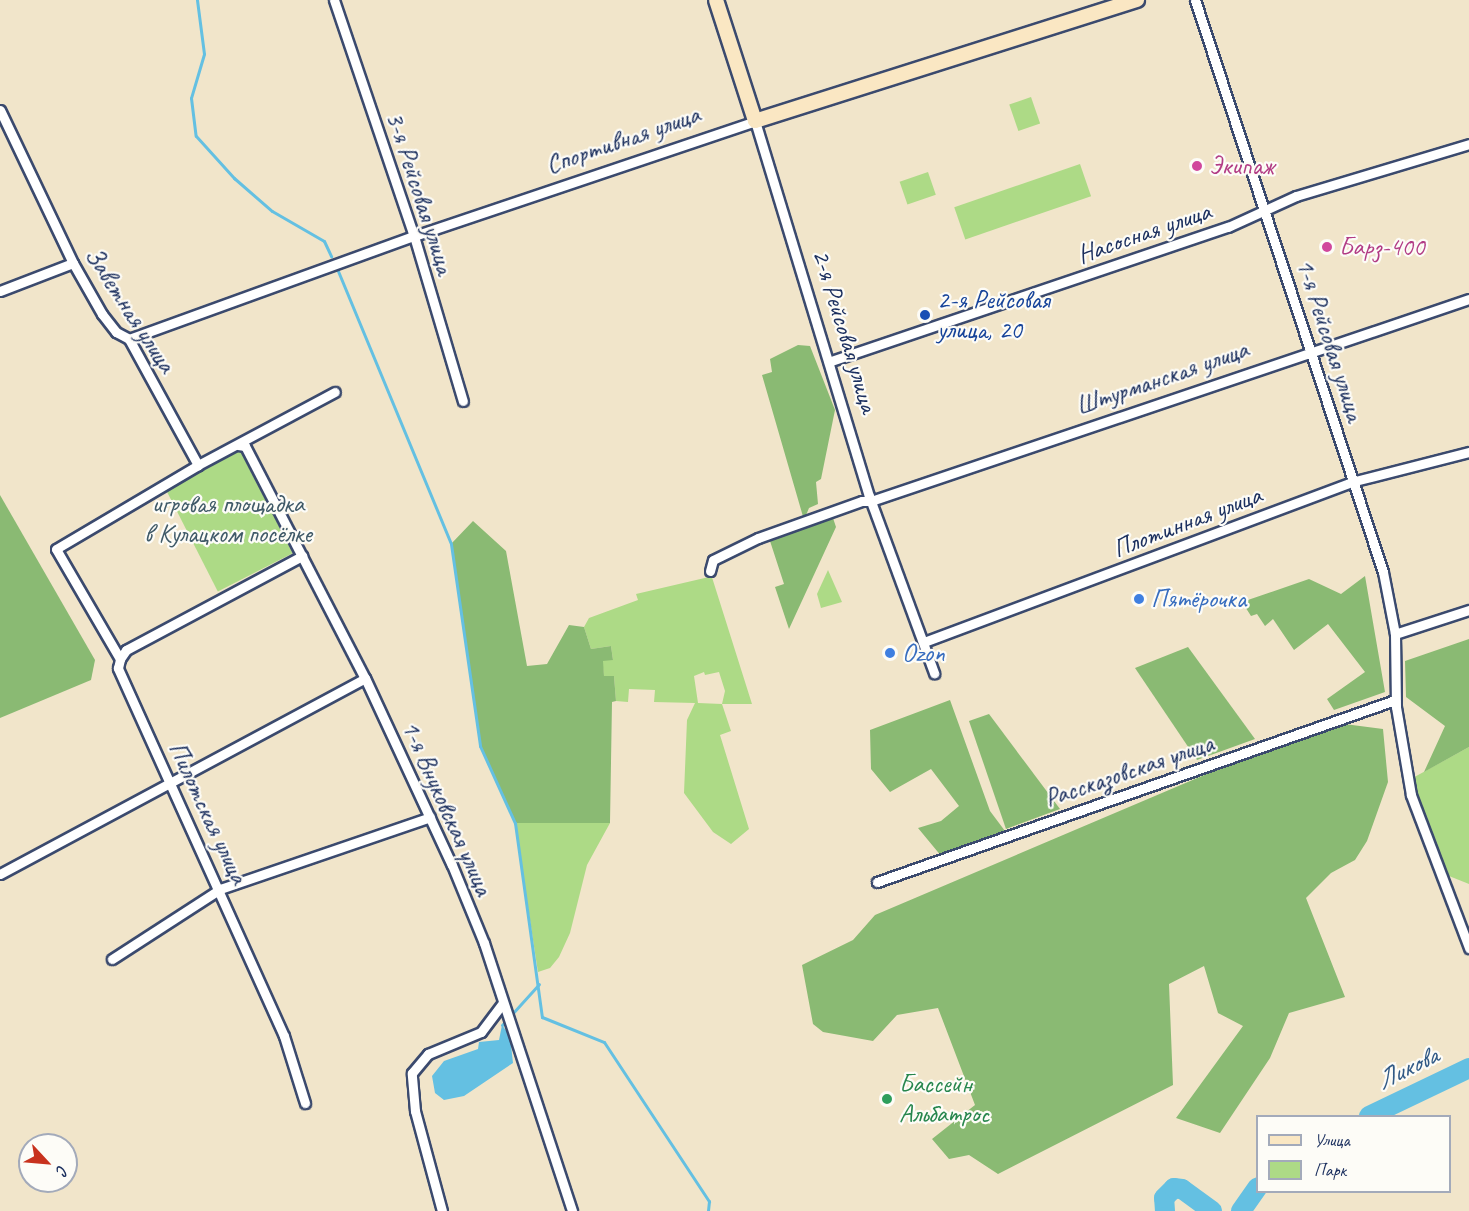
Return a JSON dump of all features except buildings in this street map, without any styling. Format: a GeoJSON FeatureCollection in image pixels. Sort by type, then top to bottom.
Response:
{"type":"FeatureCollection","features":[{"type":"Feature","properties":{"kind":"street","name":"3-я Рейсовая улица"},"geometry":{"type":"LineString","coordinates":[[334,0],[414,236],[463,401]]}},
{"type":"Feature","properties":{"kind":"street","name":"2-я Рейсовая улица"},"geometry":{"type":"LineString","coordinates":[[716,0],[831,361],[871,501],[934,673]]}},
{"type":"Feature","properties":{"kind":"street","name":"Спортивная улица"},"geometry":{"type":"LineString","coordinates":[[129,339],[414,236],[755,121],[1137,0]]}},
{"type":"Feature","properties":{"kind":"street","name":"1-я Рейсовая улица"},"geometry":{"type":"LineString","coordinates":[[1195,0],[1355,481],[1383,572],[1395,634],[1395,700],[1411,795],[1469,948]]}},
{"type":"Feature","properties":{"kind":"street","name":"Заветная улица"},"geometry":{"type":"LineString","coordinates":[[0,110],[73,263],[102,314],[116,332],[129,339],[198,465]]}},
{"type":"Feature","properties":{"kind":"street","name":"Насосная улица"},"geometry":{"type":"LineString","coordinates":[[831,361],[1228,227],[1265,208],[1469,144]]}},
{"type":"Feature","properties":{"kind":"street"},"geometry":{"type":"LineString","coordinates":[[0,291],[73,263]]}},
{"type":"Feature","properties":{"kind":"street","name":"Штурманская улица"},"geometry":{"type":"LineString","coordinates":[[710,571],[713,560],[758,538],[861,501],[871,501],[1311,350],[1469,299]]}},
{"type":"Feature","properties":{"kind":"street"},"geometry":{"type":"LineString","coordinates":[[198,465],[335,392]]}},
{"type":"Feature","properties":{"kind":"street","name":"1-я Внуковская улица"},"geometry":{"type":"LineString","coordinates":[[238,445],[245,446],[365,678],[430,817],[484,943],[502,1004],[572,1211]]}},
{"type":"Feature","properties":{"kind":"street","name":"Плотинная улица"},"geometry":{"type":"LineString","coordinates":[[924,642],[1355,481],[1469,452]]}},
{"type":"Feature","properties":{"kind":"street","name":"Пилотская улица"},"geometry":{"type":"LineString","coordinates":[[198,465],[56,549],[120,659],[118,668],[220,889],[284,1036],[305,1103]]}},
{"type":"Feature","properties":{"kind":"street"},"geometry":{"type":"LineString","coordinates":[[120,659],[126,650],[302,556]]}},
{"type":"Feature","properties":{"kind":"street"},"geometry":{"type":"LineString","coordinates":[[1395,634],[1469,610]]}},
{"type":"Feature","properties":{"kind":"street"},"geometry":{"type":"LineString","coordinates":[[0,874],[365,678]]}},
{"type":"Feature","properties":{"kind":"street","name":"Рассказовская улица"},"geometry":{"type":"LineString","coordinates":[[876,882],[1395,700]]}},
{"type":"Feature","properties":{"kind":"street"},"geometry":{"type":"LineString","coordinates":[[112,959],[220,889],[430,817]]}},
{"type":"Feature","properties":{"kind":"street"},"geometry":{"type":"LineString","coordinates":[[442,1211],[415,1111],[412,1073],[428,1054],[481,1032],[502,1004]]}},
{"type":"Feature","properties":{"kind":"green space"},"geometry":{"type":"Polygon","coordinates":[[[1031,97],[1040,123],[1018,131],[1009,104],[1031,97]]]}},
{"type":"Feature","properties":{"kind":"green space"},"geometry":{"type":"Polygon","coordinates":[[[1080,164],[1091,196],[965,239],[954,207],[1080,164]]]}},
{"type":"Feature","properties":{"kind":"green space"},"geometry":{"type":"Polygon","coordinates":[[[928,172],[936,195],[907,204],[900,182],[928,172]]]}},
{"type":"Feature","properties":{"kind":"green space"},"geometry":{"type":"Polygon","coordinates":[[[798,345],[810,346],[835,410],[821,479],[816,482],[818,504],[809,508],[804,520],[762,375],[772,372],[770,359],[798,345]]]}},
{"type":"Feature","properties":{"kind":"green space","name":"игровая площадка в Кулацком посёлке"},"geometry":{"type":"Polygon","coordinates":[[[240,450],[293,553],[218,591],[165,488],[240,450]]]}},
{"type":"Feature","properties":{"kind":"green space"},"geometry":{"type":"Polygon","coordinates":[[[0,495],[95,660],[91,680],[0,718],[0,495]]]}},
{"type":"Feature","properties":{"kind":"green space"},"geometry":{"type":"Polygon","coordinates":[[[833,518],[836,527],[789,629],[775,587],[784,584],[770,541],[833,518]]]}},
{"type":"Feature","properties":{"kind":"green space"},"geometry":{"type":"Polygon","coordinates":[[[473,521],[506,551],[527,666],[547,664],[569,625],[584,627],[591,649],[611,646],[613,660],[603,661],[604,676],[614,676],[616,701],[612,702],[610,823],[515,823],[480,746],[451,544],[473,521]]]}},
{"type":"Feature","properties":{"kind":"green space"},"geometry":{"type":"Polygon","coordinates":[[[828,570],[842,602],[821,608],[817,594],[828,570]]]}},
{"type":"Feature","properties":{"kind":"green space"},"geometry":{"type":"Polygon","coordinates":[[[710,571],[752,704],[722,704],[731,731],[720,735],[749,829],[731,844],[713,832],[684,793],[687,720],[695,703],[654,702],[655,690],[629,689],[628,702],[616,701],[614,676],[604,676],[602,660],[613,660],[611,646],[591,649],[584,627],[589,618],[638,600],[636,594],[709,577],[710,571]],[[704,672],[694,676],[698,703],[722,704],[725,691],[719,672],[705,675],[704,672]]]}},
{"type":"Feature","properties":{"kind":"green space"},"geometry":{"type":"Polygon","coordinates":[[[1365,576],[1385,692],[1334,710],[1327,699],[1365,672],[1328,624],[1294,650],[1273,619],[1265,626],[1257,614],[1251,616],[1242,602],[1309,579],[1341,594],[1365,576]]]}},
{"type":"Feature","properties":{"kind":"green space"},"geometry":{"type":"Polygon","coordinates":[[[1469,639],[1469,747],[1424,772],[1445,726],[1406,697],[1405,661],[1469,639]]]}},
{"type":"Feature","properties":{"kind":"green space"},"geometry":{"type":"Polygon","coordinates":[[[1188,647],[1255,739],[1197,760],[1135,668],[1188,647]]]}},
{"type":"Feature","properties":{"kind":"green space"},"geometry":{"type":"Polygon","coordinates":[[[950,700],[990,811],[1008,835],[942,857],[918,828],[941,821],[959,806],[931,769],[890,792],[871,769],[870,730],[950,700]]]}},
{"type":"Feature","properties":{"kind":"green space"},"geometry":{"type":"Polygon","coordinates":[[[989,714],[1060,809],[1006,829],[969,721],[989,714]]]}},
{"type":"Feature","properties":{"kind":"green space"},"geometry":{"type":"Polygon","coordinates":[[[1329,722],[1383,729],[1388,782],[1367,841],[1355,860],[1331,873],[1306,898],[1345,997],[1289,1013],[1270,1058],[1220,1133],[1176,1118],[1243,1026],[1218,1013],[1204,966],[1169,984],[1173,1085],[998,1174],[969,1155],[949,1159],[932,1139],[975,1105],[938,1008],[897,1015],[873,1041],[823,1032],[813,1024],[802,965],[853,940],[875,915],[1329,722]]]}},
{"type":"Feature","properties":{"kind":"green space"},"geometry":{"type":"Polygon","coordinates":[[[1469,747],[1469,884],[1439,872],[1409,780],[1469,747]]]}},
{"type":"Feature","properties":{"kind":"green space"},"geometry":{"type":"Polygon","coordinates":[[[515,823],[610,823],[587,865],[570,933],[559,957],[550,968],[538,972],[515,823]]]}},
{"type":"Feature","properties":{"kind":"water"},"geometry":{"type":"Polygon","coordinates":[[[502,1025],[510,1036],[513,1063],[464,1096],[444,1100],[435,1093],[432,1076],[444,1061],[478,1049],[479,1042],[499,1040],[502,1025]]]}},
{"type":"Feature","properties":{"kind":"waterway"},"geometry":{"type":"LineString","coordinates":[[197,0],[204,54],[191,98],[196,136],[234,178],[272,211],[324,241],[331,256]]}},
{"type":"Feature","properties":{"kind":"waterway"},"geometry":{"type":"LineString","coordinates":[[338,271],[451,544],[480,746],[515,823],[542,1017],[604,1042],[709,1201],[708,1211]]}},
{"type":"Feature","properties":{"kind":"waterway"},"geometry":{"type":"LineString","coordinates":[[502,1025],[539,984]]}},
{"type":"Feature","properties":{"kind":"waterway","name":"Ликова"},"geometry":{"type":"LineString","coordinates":[[1371,1115],[1469,1068]]}},
{"type":"Feature","properties":{"kind":"waterway","name":"Ликова"},"geometry":{"type":"LineString","coordinates":[[1165,1211],[1164,1198],[1174,1188],[1182,1189],[1212,1211]]}},
{"type":"Feature","properties":{"kind":"waterway","name":"Ликова"},"geometry":{"type":"LineString","coordinates":[[1241,1211],[1256,1190]]}},
{"type":"Feature","properties":{"kind":"place","name":"Экипаж"},"geometry":{"type":"Point","coordinates":[1197,166]}},
{"type":"Feature","properties":{"kind":"place","name":"Барз-400"},"geometry":{"type":"Point","coordinates":[1327,247]}},
{"type":"Feature","properties":{"kind":"place","name":"2-я Рейсовая улица, 20"},"geometry":{"type":"Point","coordinates":[925,315]}},
{"type":"Feature","properties":{"kind":"place","name":"Пятёрочка"},"geometry":{"type":"Point","coordinates":[1139,599]}},
{"type":"Feature","properties":{"kind":"place","name":"Ozon"},"geometry":{"type":"Point","coordinates":[890,653]}},
{"type":"Feature","properties":{"kind":"place","name":"Бассейн Альбатрос"},"geometry":{"type":"Point","coordinates":[887,1099]}}]}
